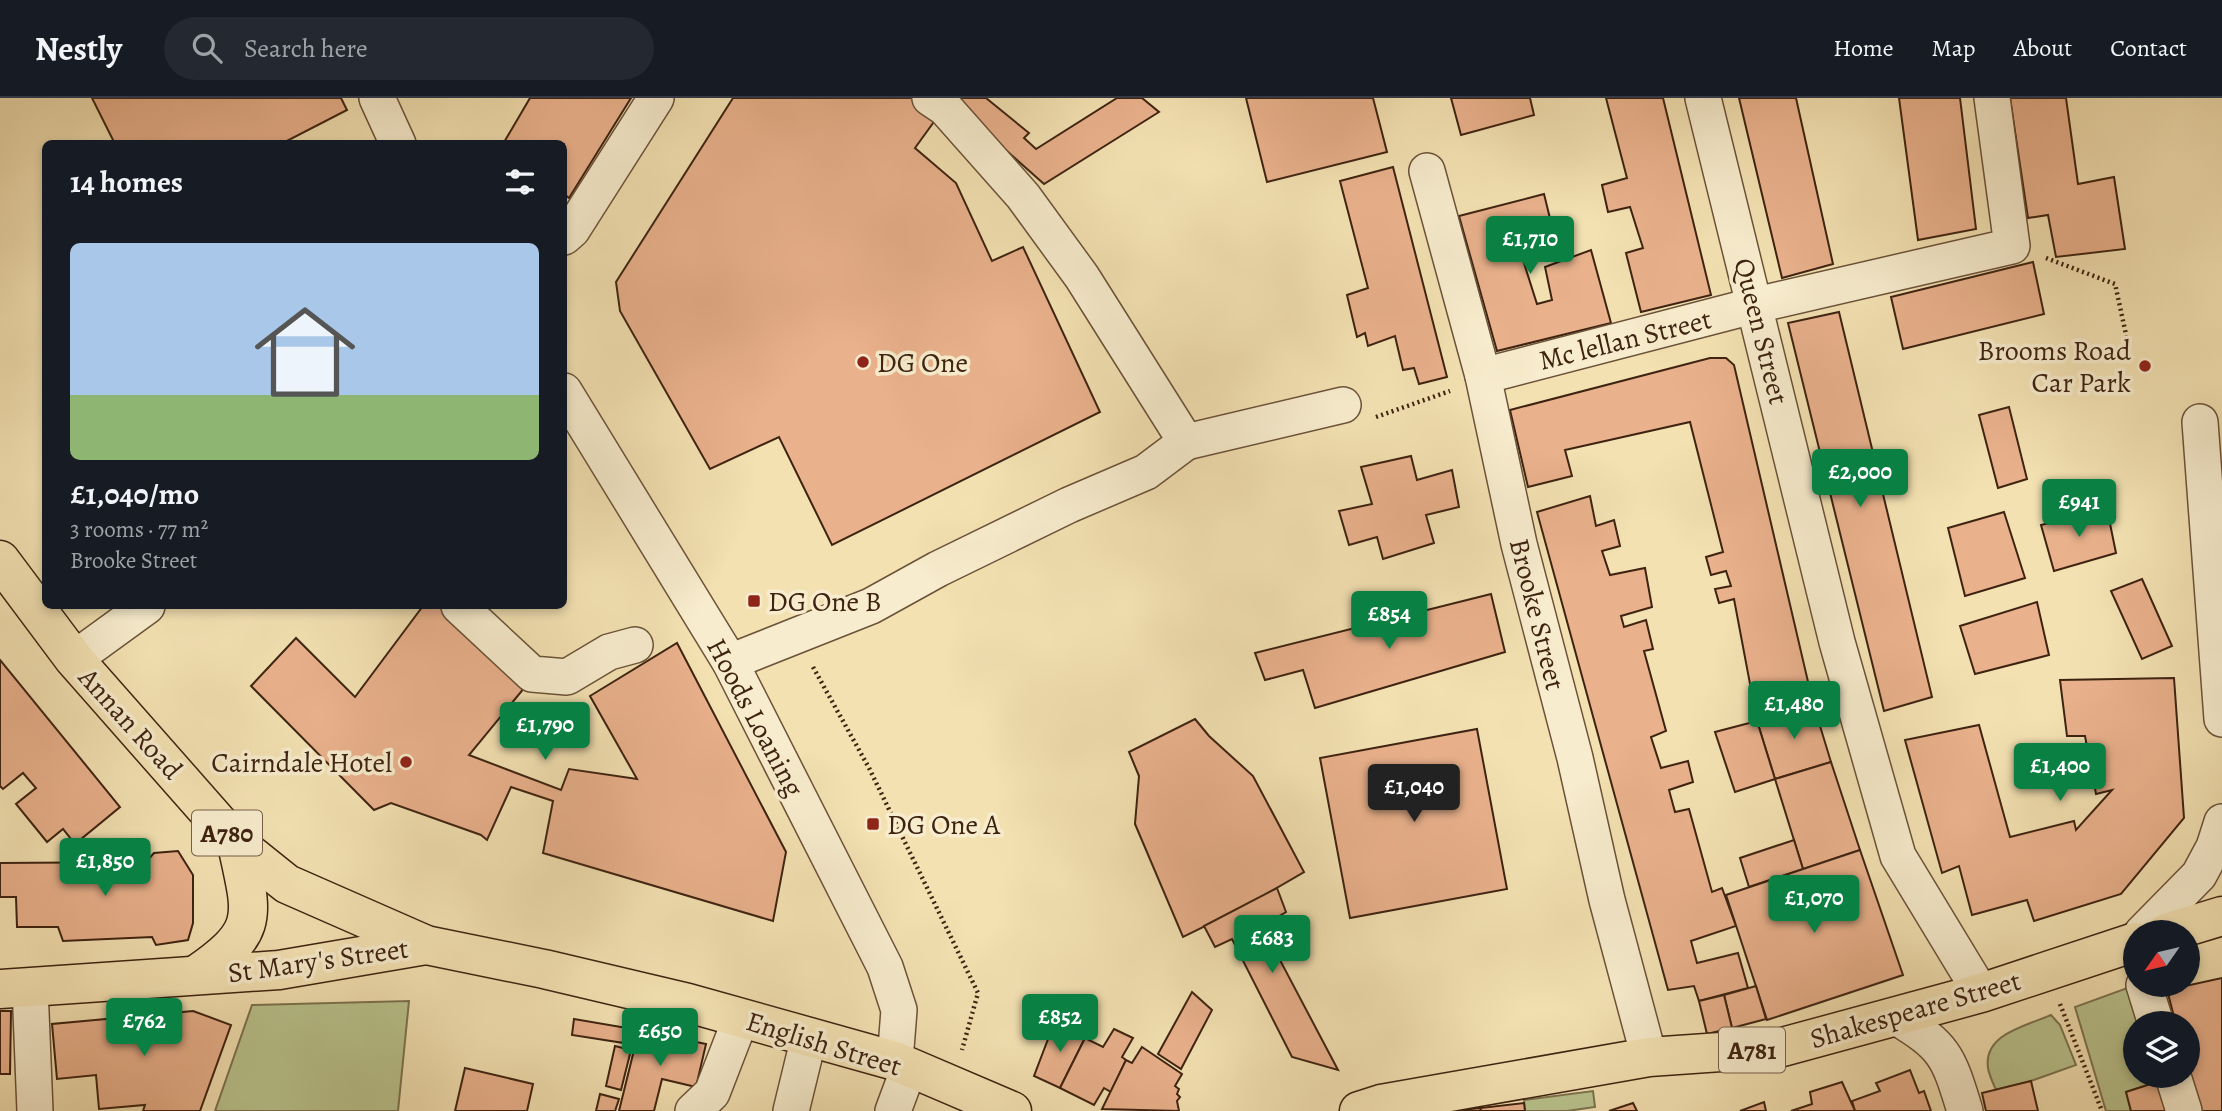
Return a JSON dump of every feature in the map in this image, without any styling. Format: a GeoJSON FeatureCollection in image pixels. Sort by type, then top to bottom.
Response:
{"type":"FeatureCollection","features":[{"type":"Feature","properties":{"kind":"main road","name":"Annan Road"},"geometry":{"type":"LineString","coordinates":[[0,560],[74,659],[237,844],[287,884],[426,945]]}},
{"type":"Feature","properties":{"kind":"main road"},"geometry":{"type":"LineString","coordinates":[[197,975],[226,955],[244,933],[249,909],[237,844]]}},
{"type":"Feature","properties":{"kind":"main road","name":"Shakespeare Street"},"geometry":{"type":"LineString","coordinates":[[2200,923],[2222,916]]}},
{"type":"Feature","properties":{"kind":"main road","name":"English Street"},"geometry":{"type":"LineString","coordinates":[[426,945],[688,1003],[809,1037],[902,1064],[1012,1111]]}},
{"type":"Feature","properties":{"kind":"main road","name":"St Mary's Street"},"geometry":{"type":"LineString","coordinates":[[15,988],[279,970],[426,945]]}},
{"type":"Feature","properties":{"kind":"main road","name":"Shakespeare Street"},"geometry":{"type":"LineString","coordinates":[[1359,1111],[1381,1104],[1649,1057],[1779,1048],[1981,993],[2123,947]]}},
{"type":"Feature","properties":{"kind":"street"},"geometry":{"type":"LineString","coordinates":[[377,98],[388,140]]}},
{"type":"Feature","properties":{"kind":"street"},"geometry":{"type":"LineString","coordinates":[[567,234],[656,98]]}},
{"type":"Feature","properties":{"kind":"street"},"geometry":{"type":"LineString","coordinates":[[930,98],[945,108],[1023,196],[1082,277],[1186,442]]}},
{"type":"Feature","properties":{"kind":"street","name":"Queen Street"},"geometry":{"type":"LineString","coordinates":[[1703,98],[1837,642],[1898,856],[1981,993]]}},
{"type":"Feature","properties":{"kind":"street"},"geometry":{"type":"LineString","coordinates":[[1992,98],[2012,246]]}},
{"type":"Feature","properties":{"kind":"street","name":"Brooke Street"},"geometry":{"type":"LineString","coordinates":[[1427,171],[1483,378],[1520,544],[1575,758],[1607,900],[1649,1057]]}},
{"type":"Feature","properties":{"kind":"street","name":"Mc lellan Street"},"geometry":{"type":"LineString","coordinates":[[1483,378],[1756,305],[2012,246]]}},
{"type":"Feature","properties":{"kind":"street","name":"Hoods Loaning"},"geometry":{"type":"LineString","coordinates":[[567,396],[730,662],[885,967],[899,1010],[902,1064],[892,1111]]}},
{"type":"Feature","properties":{"kind":"street"},"geometry":{"type":"LineString","coordinates":[[730,662],[871,606],[938,569],[1057,511],[1146,472],[1186,442],[1343,405]]}},
{"type":"Feature","properties":{"kind":"street"},"geometry":{"type":"LineString","coordinates":[[2200,422],[2222,719]]}},
{"type":"Feature","properties":{"kind":"street"},"geometry":{"type":"LineString","coordinates":[[74,659],[144,609]]}},
{"type":"Feature","properties":{"kind":"street"},"geometry":{"type":"LineString","coordinates":[[462,609],[532,674],[567,677],[609,652],[635,645]]}},
{"type":"Feature","properties":{"kind":"street"},"geometry":{"type":"LineString","coordinates":[[2159,920],[2199,875],[2214,847],[2222,822]]}},
{"type":"Feature","properties":{"kind":"street"},"geometry":{"type":"LineString","coordinates":[[15,988],[35,1111]]}},
{"type":"Feature","properties":{"kind":"street"},"geometry":{"type":"LineString","coordinates":[[1896,1017],[1925,1035],[1940,1049],[1952,1070],[1965,1111]]}},
{"type":"Feature","properties":{"kind":"street"},"geometry":{"type":"LineString","coordinates":[[693,1111],[712,1093],[741,1018]]}},
{"type":"Feature","properties":{"kind":"street"},"geometry":{"type":"LineString","coordinates":[[791,1111],[809,1037]]}},
{"type":"Feature","properties":{"kind":"street"},"geometry":{"type":"LineString","coordinates":[[2177,1088],[2184,1111]]}},
{"type":"Feature","properties":{"kind":"path"},"geometry":{"type":"LineString","coordinates":[[2012,246],[2115,284],[2127,339]]}},
{"type":"Feature","properties":{"kind":"path"},"geometry":{"type":"LineString","coordinates":[[1343,405],[1354,425],[1483,378]]}},
{"type":"Feature","properties":{"kind":"path"},"geometry":{"type":"LineString","coordinates":[[796,635],[869,768],[978,993],[951,1086]]}},
{"type":"Feature","properties":{"kind":"path"},"geometry":{"type":"LineString","coordinates":[[2064,1015],[2102,1111]]}},
{"type":"Feature","properties":{"kind":"green space"},"geometry":{"type":"Polygon","coordinates":[[[2123,990],[2123,998],[2133,998],[2137,1011],[2123,1011],[2123,1088],[2138,1088],[2126,1092],[2131,1111],[2106,1111],[2075,1007],[2123,990]]]}},
{"type":"Feature","properties":{"kind":"green space"},"geometry":{"type":"Polygon","coordinates":[[[409,1001],[398,1111],[215,1111],[252,1005],[409,1001]]]}},
{"type":"Feature","properties":{"kind":"green space"},"geometry":{"type":"Polygon","coordinates":[[[2051,1015],[2060,1025],[2076,1065],[1996,1090],[1988,1068],[1988,1056],[1992,1047],[2008,1033],[2051,1015]]]}},
{"type":"Feature","properties":{"kind":"green space"},"geometry":{"type":"Polygon","coordinates":[[[1593,1091],[1595,1107],[1567,1111],[1525,1111],[1524,1100],[1593,1091]]]}},
{"type":"Feature","properties":{"kind":"building"},"geometry":{"type":"Polygon","coordinates":[[[92,98],[341,98],[347,110],[289,140],[113,140],[92,98]]]}},
{"type":"Feature","properties":{"kind":"building"},"geometry":{"type":"Polygon","coordinates":[[[530,98],[631,98],[569,198],[567,140],[505,140],[530,98]]]}},
{"type":"Feature","properties":{"kind":"building","name":"DG One"},"geometry":{"type":"Polygon","coordinates":[[[733,98],[920,98],[941,112],[915,148],[956,183],[992,261],[1023,247],[1100,412],[832,545],[779,437],[710,469],[620,311],[616,282],[733,98]]]}},
{"type":"Feature","properties":{"kind":"building"},"geometry":{"type":"Polygon","coordinates":[[[957,98],[986,98],[1029,133],[1024,138],[1036,149],[1117,98],[1142,98],[1159,112],[1044,184],[953,103],[957,98]]]}},
{"type":"Feature","properties":{"kind":"building"},"geometry":{"type":"Polygon","coordinates":[[[1246,98],[1373,98],[1387,152],[1267,182],[1246,98]]]}},
{"type":"Feature","properties":{"kind":"building"},"geometry":{"type":"Polygon","coordinates":[[[1451,98],[1530,98],[1534,115],[1461,135],[1451,98]]]}},
{"type":"Feature","properties":{"kind":"building"},"geometry":{"type":"Polygon","coordinates":[[[1606,98],[1663,98],[1711,295],[1641,312],[1626,253],[1643,248],[1630,207],[1608,212],[1602,185],[1627,178],[1606,98]]]}},
{"type":"Feature","properties":{"kind":"building"},"geometry":{"type":"Polygon","coordinates":[[[1739,98],[1796,98],[1833,264],[1782,278],[1739,98]]]}},
{"type":"Feature","properties":{"kind":"building"},"geometry":{"type":"Polygon","coordinates":[[[1899,98],[1960,98],[1976,229],[1918,240],[1899,98]]]}},
{"type":"Feature","properties":{"kind":"building"},"geometry":{"type":"Polygon","coordinates":[[[2010,98],[2066,98],[2078,184],[2114,177],[2125,249],[2056,257],[2048,215],[2028,218],[2010,98]]]}},
{"type":"Feature","properties":{"kind":"building"},"geometry":{"type":"Polygon","coordinates":[[[1393,167],[1447,377],[1419,384],[1414,368],[1403,370],[1395,336],[1368,346],[1365,333],[1357,337],[1347,295],[1368,288],[1340,181],[1393,167]]]}},
{"type":"Feature","properties":{"kind":"building"},"geometry":{"type":"Polygon","coordinates":[[[1544,194],[1558,251],[1523,260],[1537,304],[1552,300],[1545,267],[1591,250],[1611,323],[1497,351],[1459,216],[1544,194]]]}},
{"type":"Feature","properties":{"kind":"building"},"geometry":{"type":"Polygon","coordinates":[[[2033,262],[2044,314],[1903,349],[1891,297],[2033,262]]]}},
{"type":"Feature","properties":{"kind":"building"},"geometry":{"type":"Polygon","coordinates":[[[1839,312],[1932,697],[1884,711],[1788,323],[1839,312]]]}},
{"type":"Feature","properties":{"kind":"building"},"geometry":{"type":"Polygon","coordinates":[[[1710,358],[1726,358],[1734,365],[1813,703],[1757,721],[1734,599],[1719,603],[1715,589],[1731,586],[1726,571],[1711,575],[1706,557],[1723,552],[1690,422],[1565,450],[1572,476],[1528,487],[1510,410],[1710,358]]]}},
{"type":"Feature","properties":{"kind":"building"},"geometry":{"type":"Polygon","coordinates":[[[2009,407],[2027,479],[1998,488],[1979,415],[2009,407]]]}},
{"type":"Feature","properties":{"kind":"building"},"geometry":{"type":"Polygon","coordinates":[[[1411,456],[1417,480],[1452,470],[1459,507],[1426,515],[1434,543],[1383,559],[1377,537],[1349,545],[1339,511],[1372,504],[1361,467],[1411,456]]]}},
{"type":"Feature","properties":{"kind":"building"},"geometry":{"type":"Polygon","coordinates":[[[1590,496],[1596,526],[1614,520],[1620,546],[1602,551],[1610,575],[1645,568],[1652,607],[1621,616],[1624,627],[1646,620],[1653,649],[1644,651],[1666,731],[1651,737],[1661,768],[1688,761],[1693,782],[1669,790],[1675,812],[1689,809],[1712,892],[1722,888],[1736,926],[1691,941],[1697,963],[1738,953],[1748,988],[1699,1001],[1694,986],[1668,990],[1537,512],[1590,496]]]}},
{"type":"Feature","properties":{"kind":"building"},"geometry":{"type":"Polygon","coordinates":[[[2107,509],[2116,553],[2054,571],[2041,525],[2107,509]]]}},
{"type":"Feature","properties":{"kind":"building"},"geometry":{"type":"Polygon","coordinates":[[[2004,512],[2025,578],[1965,596],[1948,528],[2004,512]]]}},
{"type":"Feature","properties":{"kind":"building"},"geometry":{"type":"Polygon","coordinates":[[[2142,579],[2172,646],[2142,659],[2111,591],[2142,579]]]}},
{"type":"Feature","properties":{"kind":"building"},"geometry":{"type":"Polygon","coordinates":[[[1491,594],[1505,652],[1315,708],[1303,670],[1265,680],[1255,653],[1491,594]]]}},
{"type":"Feature","properties":{"kind":"building"},"geometry":{"type":"Polygon","coordinates":[[[2037,602],[2049,655],[1975,674],[1960,626],[2037,602]]]}},
{"type":"Feature","properties":{"kind":"building","name":"Cairndale Hotel"},"geometry":{"type":"Polygon","coordinates":[[[421,609],[443,609],[525,687],[469,755],[561,790],[569,769],[637,779],[590,696],[677,643],[786,852],[773,921],[543,853],[553,801],[511,787],[487,840],[481,835],[391,803],[374,810],[251,686],[296,638],[355,697],[421,609]]]}},
{"type":"Feature","properties":{"kind":"building"},"geometry":{"type":"Polygon","coordinates":[[[0,660],[120,807],[75,844],[63,829],[47,842],[16,804],[36,788],[23,773],[3,789],[0,786],[0,660]]]}},
{"type":"Feature","properties":{"kind":"building"},"geometry":{"type":"Polygon","coordinates":[[[2174,678],[2184,818],[2121,894],[2034,921],[2027,900],[1972,915],[1959,866],[1942,873],[1905,740],[1979,725],[2010,837],[2074,821],[2076,830],[2112,790],[2096,794],[2085,736],[2067,736],[2060,680],[2174,678]]]}},
{"type":"Feature","properties":{"kind":"building"},"geometry":{"type":"Polygon","coordinates":[[[1813,703],[1831,762],[1775,779],[1757,721],[1813,703]]]}},
{"type":"Feature","properties":{"kind":"building"},"geometry":{"type":"Polygon","coordinates":[[[1195,719],[1209,736],[1253,776],[1304,872],[1244,907],[1183,937],[1135,824],[1139,776],[1129,752],[1195,719]]]}},
{"type":"Feature","properties":{"kind":"building"},"geometry":{"type":"Polygon","coordinates":[[[1757,721],[1775,779],[1735,792],[1715,732],[1757,721]]]}},
{"type":"Feature","properties":{"kind":"building"},"geometry":{"type":"Polygon","coordinates":[[[1477,729],[1507,889],[1350,918],[1320,758],[1477,729]]]}},
{"type":"Feature","properties":{"kind":"building"},"geometry":{"type":"Polygon","coordinates":[[[1831,762],[1860,850],[1803,869],[1775,779],[1831,762]]]}},
{"type":"Feature","properties":{"kind":"building"},"geometry":{"type":"Polygon","coordinates":[[[1794,840],[1803,869],[1749,887],[1740,858],[1794,840]]]}},
{"type":"Feature","properties":{"kind":"building"},"geometry":{"type":"Polygon","coordinates":[[[1860,850],[1903,975],[1767,1020],[1726,895],[1860,850]]]}},
{"type":"Feature","properties":{"kind":"building"},"geometry":{"type":"Polygon","coordinates":[[[178,851],[193,875],[193,923],[188,940],[156,945],[152,937],[63,941],[58,927],[17,927],[16,897],[0,897],[0,863],[146,862],[154,853],[178,851]]]}},
{"type":"Feature","properties":{"kind":"building"},"geometry":{"type":"Polygon","coordinates":[[[1277,888],[1286,912],[1262,926],[1338,1070],[1292,1057],[1232,939],[1215,947],[1204,926],[1277,888]]]}},
{"type":"Feature","properties":{"kind":"building"},"geometry":{"type":"Polygon","coordinates":[[[2222,978],[2222,1111],[2198,1111],[2192,1088],[2200,1088],[2200,1011],[2173,1011],[2169,998],[2200,998],[2200,983],[2222,978]]]}},
{"type":"Feature","properties":{"kind":"building"},"geometry":{"type":"Polygon","coordinates":[[[1756,986],[1766,1019],[1732,1028],[1724,995],[1756,986]]]}},
{"type":"Feature","properties":{"kind":"building"},"geometry":{"type":"Polygon","coordinates":[[[1192,992],[1212,1010],[1181,1069],[1158,1054],[1192,992]]]}},
{"type":"Feature","properties":{"kind":"building"},"geometry":{"type":"Polygon","coordinates":[[[1724,995],[1732,1028],[1707,1034],[1699,1001],[1724,995]]]}},
{"type":"Feature","properties":{"kind":"building"},"geometry":{"type":"Polygon","coordinates":[[[0,1011],[11,1011],[10,1074],[0,1074],[0,1011]]]}},
{"type":"Feature","properties":{"kind":"building"},"geometry":{"type":"Polygon","coordinates":[[[193,1011],[231,1025],[200,1111],[143,1111],[145,1105],[99,1109],[96,1075],[57,1079],[52,1024],[193,1011]]]}},
{"type":"Feature","properties":{"kind":"building"},"geometry":{"type":"Polygon","coordinates":[[[1068,1018],[1081,1025],[1076,1034],[1085,1038],[1060,1088],[1034,1076],[1053,1026],[1062,1030],[1068,1018]]]}},
{"type":"Feature","properties":{"kind":"building"},"geometry":{"type":"Polygon","coordinates":[[[574,1019],[627,1028],[624,1043],[572,1035],[574,1019]]]}},
{"type":"Feature","properties":{"kind":"building"},"geometry":{"type":"Polygon","coordinates":[[[1114,1029],[1133,1038],[1122,1057],[1126,1060],[1111,1092],[1104,1088],[1094,1105],[1060,1088],[1085,1038],[1103,1047],[1114,1029]]]}},
{"type":"Feature","properties":{"kind":"building"},"geometry":{"type":"Polygon","coordinates":[[[639,1030],[706,1044],[696,1087],[662,1079],[654,1111],[619,1111],[639,1030]]]}},
{"type":"Feature","properties":{"kind":"building"},"geometry":{"type":"Polygon","coordinates":[[[615,1046],[631,1050],[621,1090],[606,1086],[615,1046]]]}},
{"type":"Feature","properties":{"kind":"building"},"geometry":{"type":"Polygon","coordinates":[[[1142,1047],[1182,1074],[1175,1086],[1179,1089],[1179,1111],[1102,1109],[1126,1060],[1132,1063],[1142,1047]]]}},
{"type":"Feature","properties":{"kind":"building"},"geometry":{"type":"Polygon","coordinates":[[[465,1068],[533,1084],[527,1111],[455,1111],[465,1068]]]}},
{"type":"Feature","properties":{"kind":"building"},"geometry":{"type":"Polygon","coordinates":[[[1910,1070],[1919,1093],[1924,1091],[1931,1111],[1855,1111],[1852,1101],[1880,1091],[1876,1083],[1910,1070]]]}},
{"type":"Feature","properties":{"kind":"building"},"geometry":{"type":"Polygon","coordinates":[[[2031,1081],[2038,1111],[1986,1111],[1982,1093],[2031,1081]]]}},
{"type":"Feature","properties":{"kind":"building"},"geometry":{"type":"Polygon","coordinates":[[[1842,1082],[1855,1111],[1791,1111],[1812,1104],[1810,1092],[1842,1082]]]}},
{"type":"Feature","properties":{"kind":"building"},"geometry":{"type":"Polygon","coordinates":[[[2138,1088],[2163,1088],[2171,1111],[2131,1111],[2126,1092],[2138,1088]]]}},
{"type":"Feature","properties":{"kind":"building"},"geometry":{"type":"Polygon","coordinates":[[[600,1094],[619,1099],[615,1111],[596,1111],[600,1094]]]}},
{"type":"Feature","properties":{"kind":"building"},"geometry":{"type":"Polygon","coordinates":[[[1764,1102],[1766,1111],[1740,1111],[1764,1102]]]}},
{"type":"Feature","properties":{"kind":"building"},"geometry":{"type":"Polygon","coordinates":[[[1524,1103],[1525,1111],[1481,1111],[1480,1108],[1524,1103]]]}},
{"type":"Feature","properties":{"kind":"building"},"geometry":{"type":"Polygon","coordinates":[[[1633,1103],[1637,1111],[1609,1111],[1633,1103]]]}},
{"type":"Feature","properties":{"kind":"building"},"geometry":{"type":"Polygon","coordinates":[[[1480,1108],[1481,1111],[1451,1111],[1480,1108]]]}},
{"type":"Feature","properties":{"kind":"place","name":"DG One"},"geometry":{"type":"Point","coordinates":[863,362]}},
{"type":"Feature","properties":{"kind":"place","name":"Brooms Road Car Park"},"geometry":{"type":"Point","coordinates":[2145,366]}},
{"type":"Feature","properties":{"kind":"place","name":"DG One B"},"geometry":{"type":"Point","coordinates":[754,601]}},
{"type":"Feature","properties":{"kind":"place","name":"Cairndale Hotel"},"geometry":{"type":"Point","coordinates":[406,762]}},
{"type":"Feature","properties":{"kind":"place","name":"DG One A"},"geometry":{"type":"Point","coordinates":[873,824]}}]}
